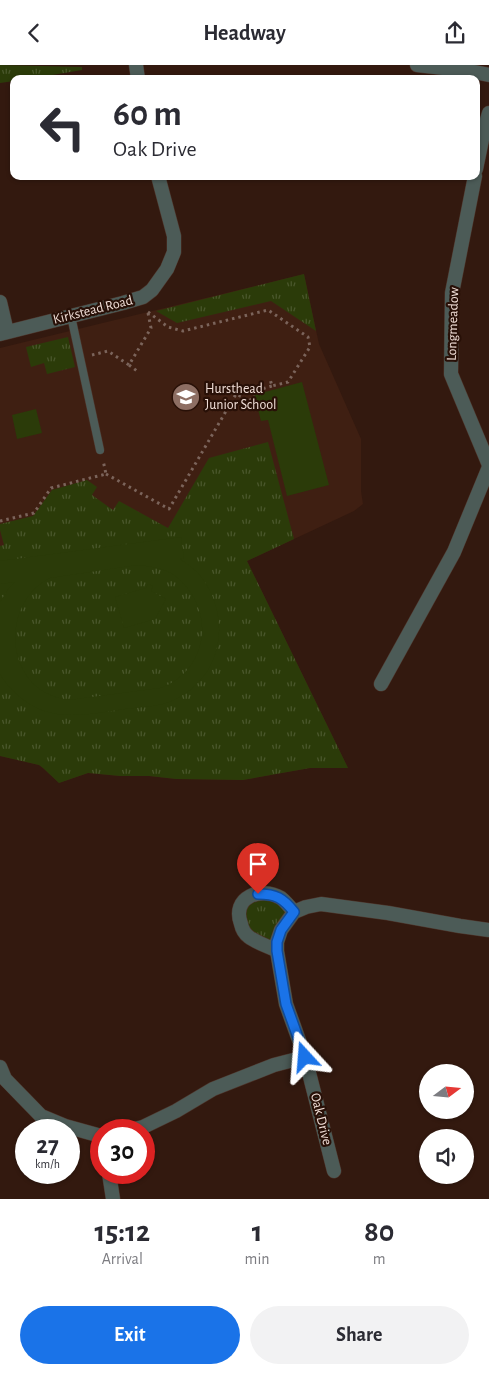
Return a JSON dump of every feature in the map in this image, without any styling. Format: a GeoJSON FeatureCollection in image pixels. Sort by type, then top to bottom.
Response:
{"type":"FeatureCollection","features":[{"type":"Feature","properties":{"kind":"street"},"geometry":{"type":"LineString","coordinates":[[417,65],[489,75]]}},
{"type":"Feature","properties":{"kind":"street"},"geometry":{"type":"LineString","coordinates":[[480,150],[489,113]]}},
{"type":"Feature","properties":{"kind":"street","name":"Kirkstead Road"},"geometry":{"type":"LineString","coordinates":[[3,333],[123,303],[143,297],[152,290],[167,269],[174,252],[174,236],[159,180]]}},
{"type":"Feature","properties":{"kind":"street","name":"Longmeadow"},"geometry":{"type":"LineString","coordinates":[[381,684],[454,551],[489,466],[451,374],[452,293],[474,180]]}},
{"type":"Feature","properties":{"kind":"street"},"geometry":{"type":"LineString","coordinates":[[0,302],[3,333]]}},
{"type":"Feature","properties":{"kind":"street"},"geometry":{"type":"LineString","coordinates":[[277,951],[249,937],[242,928],[238,909],[242,901],[258,894],[270,894],[280,897],[294,912],[321,904],[489,930]]}},
{"type":"Feature","properties":{"kind":"street","name":"Oak Drive"},"geometry":{"type":"LineString","coordinates":[[294,912],[281,930],[277,942],[277,951],[286,1004],[305,1057],[334,1171]]}},
{"type":"Feature","properties":{"kind":"street"},"geometry":{"type":"LineString","coordinates":[[155,1121],[213,1089],[274,1065],[305,1057]]}},
{"type":"Feature","properties":{"kind":"street"},"geometry":{"type":"LineString","coordinates":[[0,1067],[5,1079],[41,1116],[90,1133]]}},
{"type":"Feature","properties":{"kind":"street"},"geometry":{"type":"LineString","coordinates":[[111,1184],[113,1199]]}},
{"type":"Feature","properties":{"kind":"lane"},"geometry":{"type":"LineString","coordinates":[[71,316],[100,450]]}},
{"type":"Feature","properties":{"kind":"path"},"geometry":{"type":"LineString","coordinates":[[130,365],[151,328],[143,297]]}},
{"type":"Feature","properties":{"kind":"path"},"geometry":{"type":"LineString","coordinates":[[0,521],[34,513],[51,488],[106,474],[169,509],[236,394],[250,401],[255,391],[288,382],[310,347],[308,337],[268,310],[183,331],[168,327],[148,313]]}},
{"type":"Feature","properties":{"kind":"path"},"geometry":{"type":"LineString","coordinates":[[80,358],[108,351],[136,371]]}},
{"type":"Feature","properties":{"kind":"path"},"geometry":{"type":"LineString","coordinates":[[270,379],[272,386]]}},
{"type":"Feature","properties":{"kind":"path"},"geometry":{"type":"LineString","coordinates":[[104,465],[106,474]]}},
{"type":"Feature","properties":{"kind":"shaded area"},"geometry":{"type":"Polygon","coordinates":[[[304,274],[319,344],[361,439],[361,491],[363,504],[354,511],[247,561],[348,768],[310,768],[243,780],[176,779],[88,773],[59,783],[39,765],[0,756],[0,348],[304,274]]]}},
{"type":"Feature","properties":{"kind":"green space"},"geometry":{"type":"Polygon","coordinates":[[[0,65],[82,67],[82,70],[53,75],[10,75],[10,82],[0,83],[0,65]]]}},
{"type":"Feature","properties":{"kind":"green space"},"geometry":{"type":"Polygon","coordinates":[[[304,274],[316,331],[271,301],[177,323],[156,311],[304,274]]]}},
{"type":"Feature","properties":{"kind":"green space"},"geometry":{"type":"Polygon","coordinates":[[[68,337],[75,367],[47,374],[44,363],[31,367],[26,347],[68,337]]]}},
{"type":"Feature","properties":{"kind":"green space"},"geometry":{"type":"Polygon","coordinates":[[[302,382],[329,485],[287,496],[268,420],[261,421],[254,395],[302,382]]]}},
{"type":"Feature","properties":{"kind":"green space"},"geometry":{"type":"Polygon","coordinates":[[[36,409],[42,433],[17,439],[12,415],[36,409]]]}},
{"type":"Feature","properties":{"kind":"green space"},"geometry":{"type":"Polygon","coordinates":[[[268,442],[294,539],[247,561],[348,768],[310,768],[243,780],[176,779],[88,773],[59,783],[39,765],[0,756],[0,546],[4,545],[0,524],[33,516],[52,490],[87,480],[97,487],[92,495],[113,510],[119,501],[168,528],[209,458],[268,442]]]}},
{"type":"Feature","properties":{"kind":"green space"},"geometry":{"type":"Polygon","coordinates":[[[181,537],[184,558],[180,559],[198,573],[209,589],[216,606],[219,624],[218,642],[213,659],[205,675],[192,688],[176,699],[164,704],[84,715],[57,714],[44,711],[32,705],[14,692],[0,674],[0,602],[15,582],[0,584],[0,561],[181,537]],[[137,565],[50,578],[34,590],[22,606],[16,625],[16,645],[20,664],[31,681],[47,693],[69,700],[160,688],[174,681],[186,671],[200,646],[202,632],[201,617],[196,602],[188,589],[174,575],[167,571],[137,565]]]}},
{"type":"Feature","properties":{"kind":"green space"},"geometry":{"type":"Polygon","coordinates":[[[148,584],[153,586],[151,591],[166,599],[155,619],[124,628],[115,597],[146,588],[148,584]]]}},
{"type":"Feature","properties":{"kind":"green space"},"geometry":{"type":"Polygon","coordinates":[[[258,894],[294,912],[277,942],[249,937],[242,901],[258,894]]]}},
{"type":"Feature","properties":{"kind":"place","name":"Hursthead Junior School"},"geometry":{"type":"Point","coordinates":[186,397]}},
{"type":"Feature","properties":{"kind":"route"},"geometry":{"type":"LineString","coordinates":[[258,894],[270,894],[280,897],[294,912],[281,930],[277,942],[277,951],[286,1004],[305,1057]]}}]}
